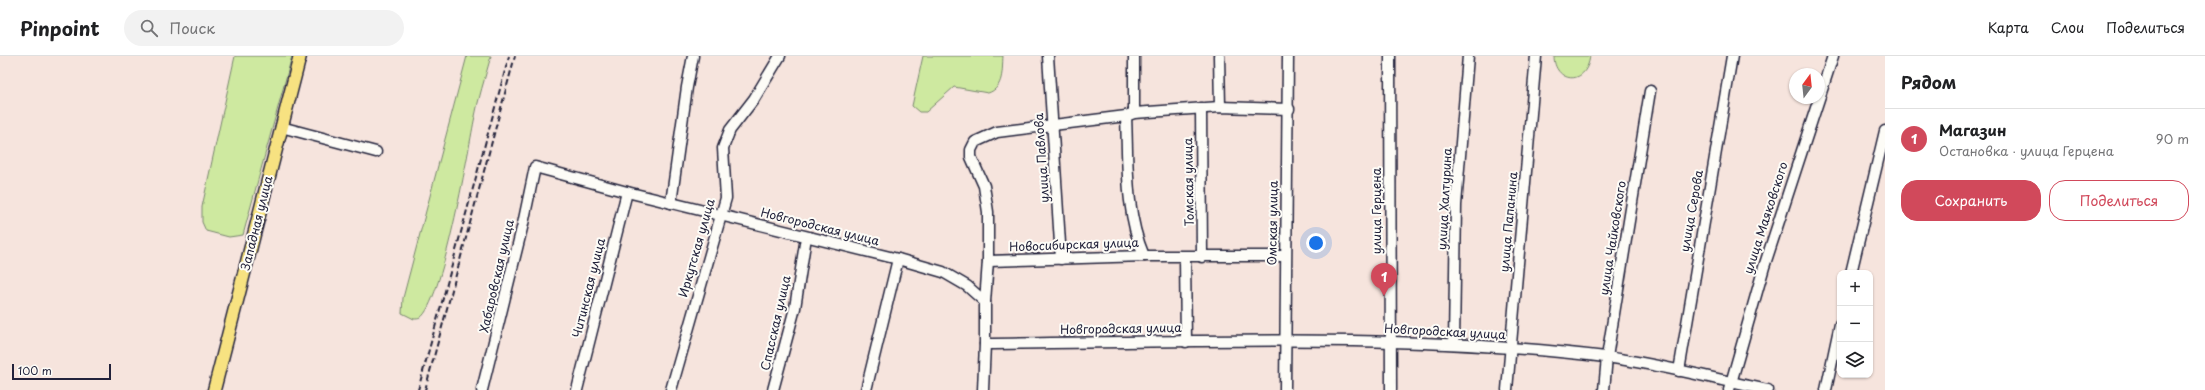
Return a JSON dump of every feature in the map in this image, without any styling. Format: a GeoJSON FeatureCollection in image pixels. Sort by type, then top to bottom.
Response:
{"type":"FeatureCollection","features":[{"type":"Feature","properties":{"kind":"main road","name":"Западная улица"},"geometry":{"type":"LineString","coordinates":[[214,390],[280,127],[300,56]]}},
{"type":"Feature","properties":{"kind":"street"},"geometry":{"type":"LineString","coordinates":[[671,203],[687,87],[693,56]]}},
{"type":"Feature","properties":{"kind":"street","name":"Иркутская улица"},"geometry":{"type":"LineString","coordinates":[[671,390],[721,216],[726,186],[723,148],[730,130],[754,99],[780,56]]}},
{"type":"Feature","properties":{"kind":"street","name":"улица Павлова"},"geometry":{"type":"LineString","coordinates":[[1048,56],[1061,259]]}},
{"type":"Feature","properties":{"kind":"street"},"geometry":{"type":"LineString","coordinates":[[1134,56],[1130,114],[1130,209],[1137,239],[1144,256]]}},
{"type":"Feature","properties":{"kind":"street"},"geometry":{"type":"LineString","coordinates":[[1220,56],[1220,107]]}},
{"type":"Feature","properties":{"kind":"street","name":"Омская улица"},"geometry":{"type":"LineString","coordinates":[[1285,390],[1285,256],[1289,109],[1288,56]]}},
{"type":"Feature","properties":{"kind":"street","name":"улица Герцена"},"geometry":{"type":"LineString","coordinates":[[1390,56],[1391,390]]}},
{"type":"Feature","properties":{"kind":"street","name":"улица Халтурина"},"geometry":{"type":"LineString","coordinates":[[1454,344],[1456,206],[1468,56]]}},
{"type":"Feature","properties":{"kind":"street","name":"улица Папанина"},"geometry":{"type":"LineString","coordinates":[[1507,390],[1536,56]]}},
{"type":"Feature","properties":{"kind":"street","name":"улица Серова"},"geometry":{"type":"LineString","coordinates":[[1679,370],[1732,56]]}},
{"type":"Feature","properties":{"kind":"street","name":"улица Маяковского"},"geometry":{"type":"LineString","coordinates":[[1730,386],[1764,267],[1833,56]]}},
{"type":"Feature","properties":{"kind":"street","name":"улица Чайковского"},"geometry":{"type":"LineString","coordinates":[[1604,390],[1607,358],[1650,90]]}},
{"type":"Feature","properties":{"kind":"street"},"geometry":{"type":"LineString","coordinates":[[982,390],[988,261],[988,212],[984,186],[971,157],[971,150],[975,142],[997,132],[1130,114],[1220,107],[1289,109]]}},
{"type":"Feature","properties":{"kind":"street","name":"Томская улица"},"geometry":{"type":"LineString","coordinates":[[1201,108],[1202,257]]}},
{"type":"Feature","properties":{"kind":"street"},"geometry":{"type":"LineString","coordinates":[[280,127],[376,152]]}},
{"type":"Feature","properties":{"kind":"street"},"geometry":{"type":"LineString","coordinates":[[1852,270],[1885,131]]}},
{"type":"Feature","properties":{"kind":"street","name":"Новгородская улица"},"geometry":{"type":"LineString","coordinates":[[535,167],[721,216],[898,259],[943,272],[967,286],[985,302]]}},
{"type":"Feature","properties":{"kind":"street","name":"Хабаровская улица"},"geometry":{"type":"LineString","coordinates":[[482,390],[523,224],[535,167]]}},
{"type":"Feature","properties":{"kind":"street","name":"Читинская улица"},"geometry":{"type":"LineString","coordinates":[[577,390],[627,192]]}},
{"type":"Feature","properties":{"kind":"street","name":"Спасская улица"},"geometry":{"type":"LineString","coordinates":[[773,390],[795,308],[806,237]]}},
{"type":"Feature","properties":{"kind":"street","name":"Новосибирская улица"},"geometry":{"type":"LineString","coordinates":[[988,261],[1144,256],[1285,256]]}},
{"type":"Feature","properties":{"kind":"street"},"geometry":{"type":"LineString","coordinates":[[1185,257],[1186,342]]}},
{"type":"Feature","properties":{"kind":"street"},"geometry":{"type":"LineString","coordinates":[[866,390],[898,259]]}},
{"type":"Feature","properties":{"kind":"street"},"geometry":{"type":"LineString","coordinates":[[1826,390],[1837,338]]}},
{"type":"Feature","properties":{"kind":"street","name":"Новгородская улица"},"geometry":{"type":"LineString","coordinates":[[985,344],[1286,340],[1454,344],[1607,358],[1679,370],[1730,386],[1768,390]]}},
{"type":"Feature","properties":{"kind":"green space"},"geometry":{"type":"Polygon","coordinates":[[[235,56],[292,56],[243,235],[229,237],[206,231],[202,222],[202,207],[235,56]]]}},
{"type":"Feature","properties":{"kind":"green space"},"geometry":{"type":"Polygon","coordinates":[[[467,56],[491,56],[476,113],[453,226],[437,286],[428,307],[420,318],[414,319],[402,313],[403,298],[467,56]]]}},
{"type":"Feature","properties":{"kind":"green space"},"geometry":{"type":"Polygon","coordinates":[[[923,56],[1003,56],[1000,83],[993,91],[988,93],[954,87],[926,112],[919,112],[912,106],[923,56]]]}},
{"type":"Feature","properties":{"kind":"green space"},"geometry":{"type":"Polygon","coordinates":[[[1554,56],[1590,56],[1583,73],[1577,77],[1570,78],[1564,76],[1559,71],[1555,65],[1554,56]]]}},
{"type":"Feature","properties":{"kind":"railway"},"geometry":{"type":"LineString","coordinates":[[418,390],[509,56]]}},
{"type":"Feature","properties":{"kind":"railway"},"geometry":{"type":"LineString","coordinates":[[425,390],[515,56]]}},
{"type":"Feature","properties":{"kind":"place","name":"Магазин"},"geometry":{"type":"Point","coordinates":[1384,296]}}]}
